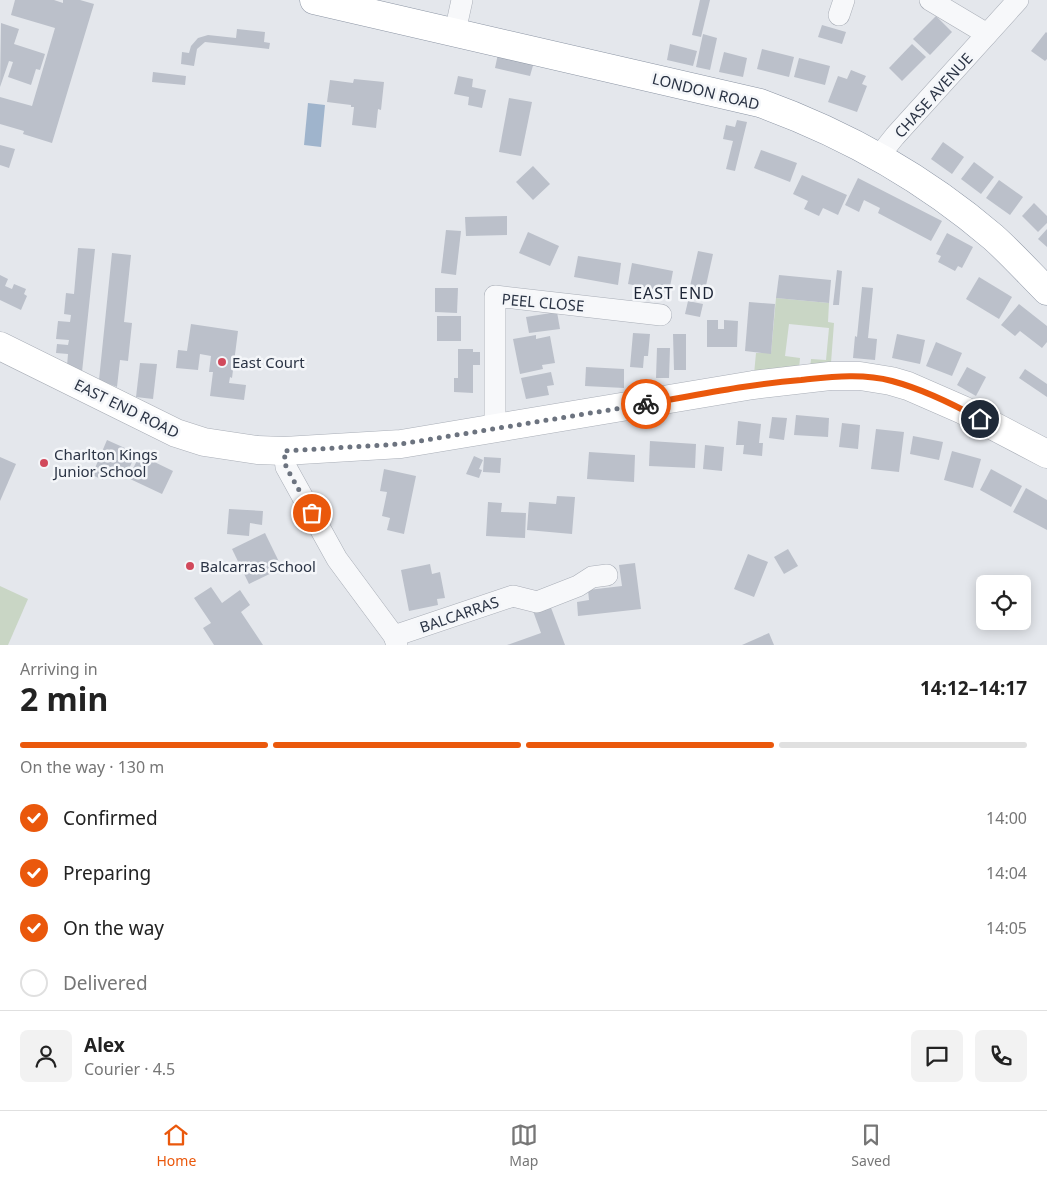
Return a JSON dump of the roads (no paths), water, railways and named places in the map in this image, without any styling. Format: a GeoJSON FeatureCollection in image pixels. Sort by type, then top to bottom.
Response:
{"type":"FeatureCollection","features":[{"type":"Feature","properties":{"kind":"main road","name":"LONDON ROAD"},"geometry":{"type":"LineString","coordinates":[[314,0],[760,103],[822,127],[879,156],[916,179],[967,216],[1006,249],[1047,291]]}},
{"type":"Feature","properties":{"kind":"main road","name":"EAST END ROAD"},"geometry":{"type":"LineString","coordinates":[[0,346],[176,433],[227,446],[284,451],[401,444],[753,385],[830,376],[860,376],[892,381],[908,386],[963,410],[1047,454]]}},
{"type":"Feature","properties":{"kind":"street"},"geometry":{"type":"LineString","coordinates":[[455,32],[462,0]]}},
{"type":"Feature","properties":{"kind":"street"},"geometry":{"type":"LineString","coordinates":[[930,0],[987,34]]}},
{"type":"Feature","properties":{"kind":"street","name":"CHASE AVENUE"},"geometry":{"type":"LineString","coordinates":[[879,156],[1018,0]]}},
{"type":"Feature","properties":{"kind":"street","name":"PEEL CLOSE"},"geometry":{"type":"LineString","coordinates":[[495,429],[495,296],[661,315]]}},
{"type":"Feature","properties":{"kind":"street"},"geometry":{"type":"LineString","coordinates":[[284,451],[286,467],[338,559],[396,640]]}},
{"type":"Feature","properties":{"kind":"street","name":"BALCARRAS"},"geometry":{"type":"LineString","coordinates":[[396,640],[514,596],[537,602],[578,586],[592,577],[607,575]]}},
{"type":"Feature","properties":{"kind":"water"},"geometry":{"type":"Polygon","coordinates":[[[308,103],[325,105],[321,147],[304,145],[308,103]]]}},
{"type":"Feature","properties":{"kind":"place","name":"East Court"},"geometry":{"type":"Point","coordinates":[222,362]}},
{"type":"Feature","properties":{"kind":"place","name":"Charlton Kings Junior School"},"geometry":{"type":"Point","coordinates":[44,463]}},
{"type":"Feature","properties":{"kind":"place","name":"Balcarras School"},"geometry":{"type":"Point","coordinates":[190,566]}},
{"type":"Feature","properties":{"kind":"district","name":"EAST END"},"geometry":{"type":"Point","coordinates":[674,293]}}]}
